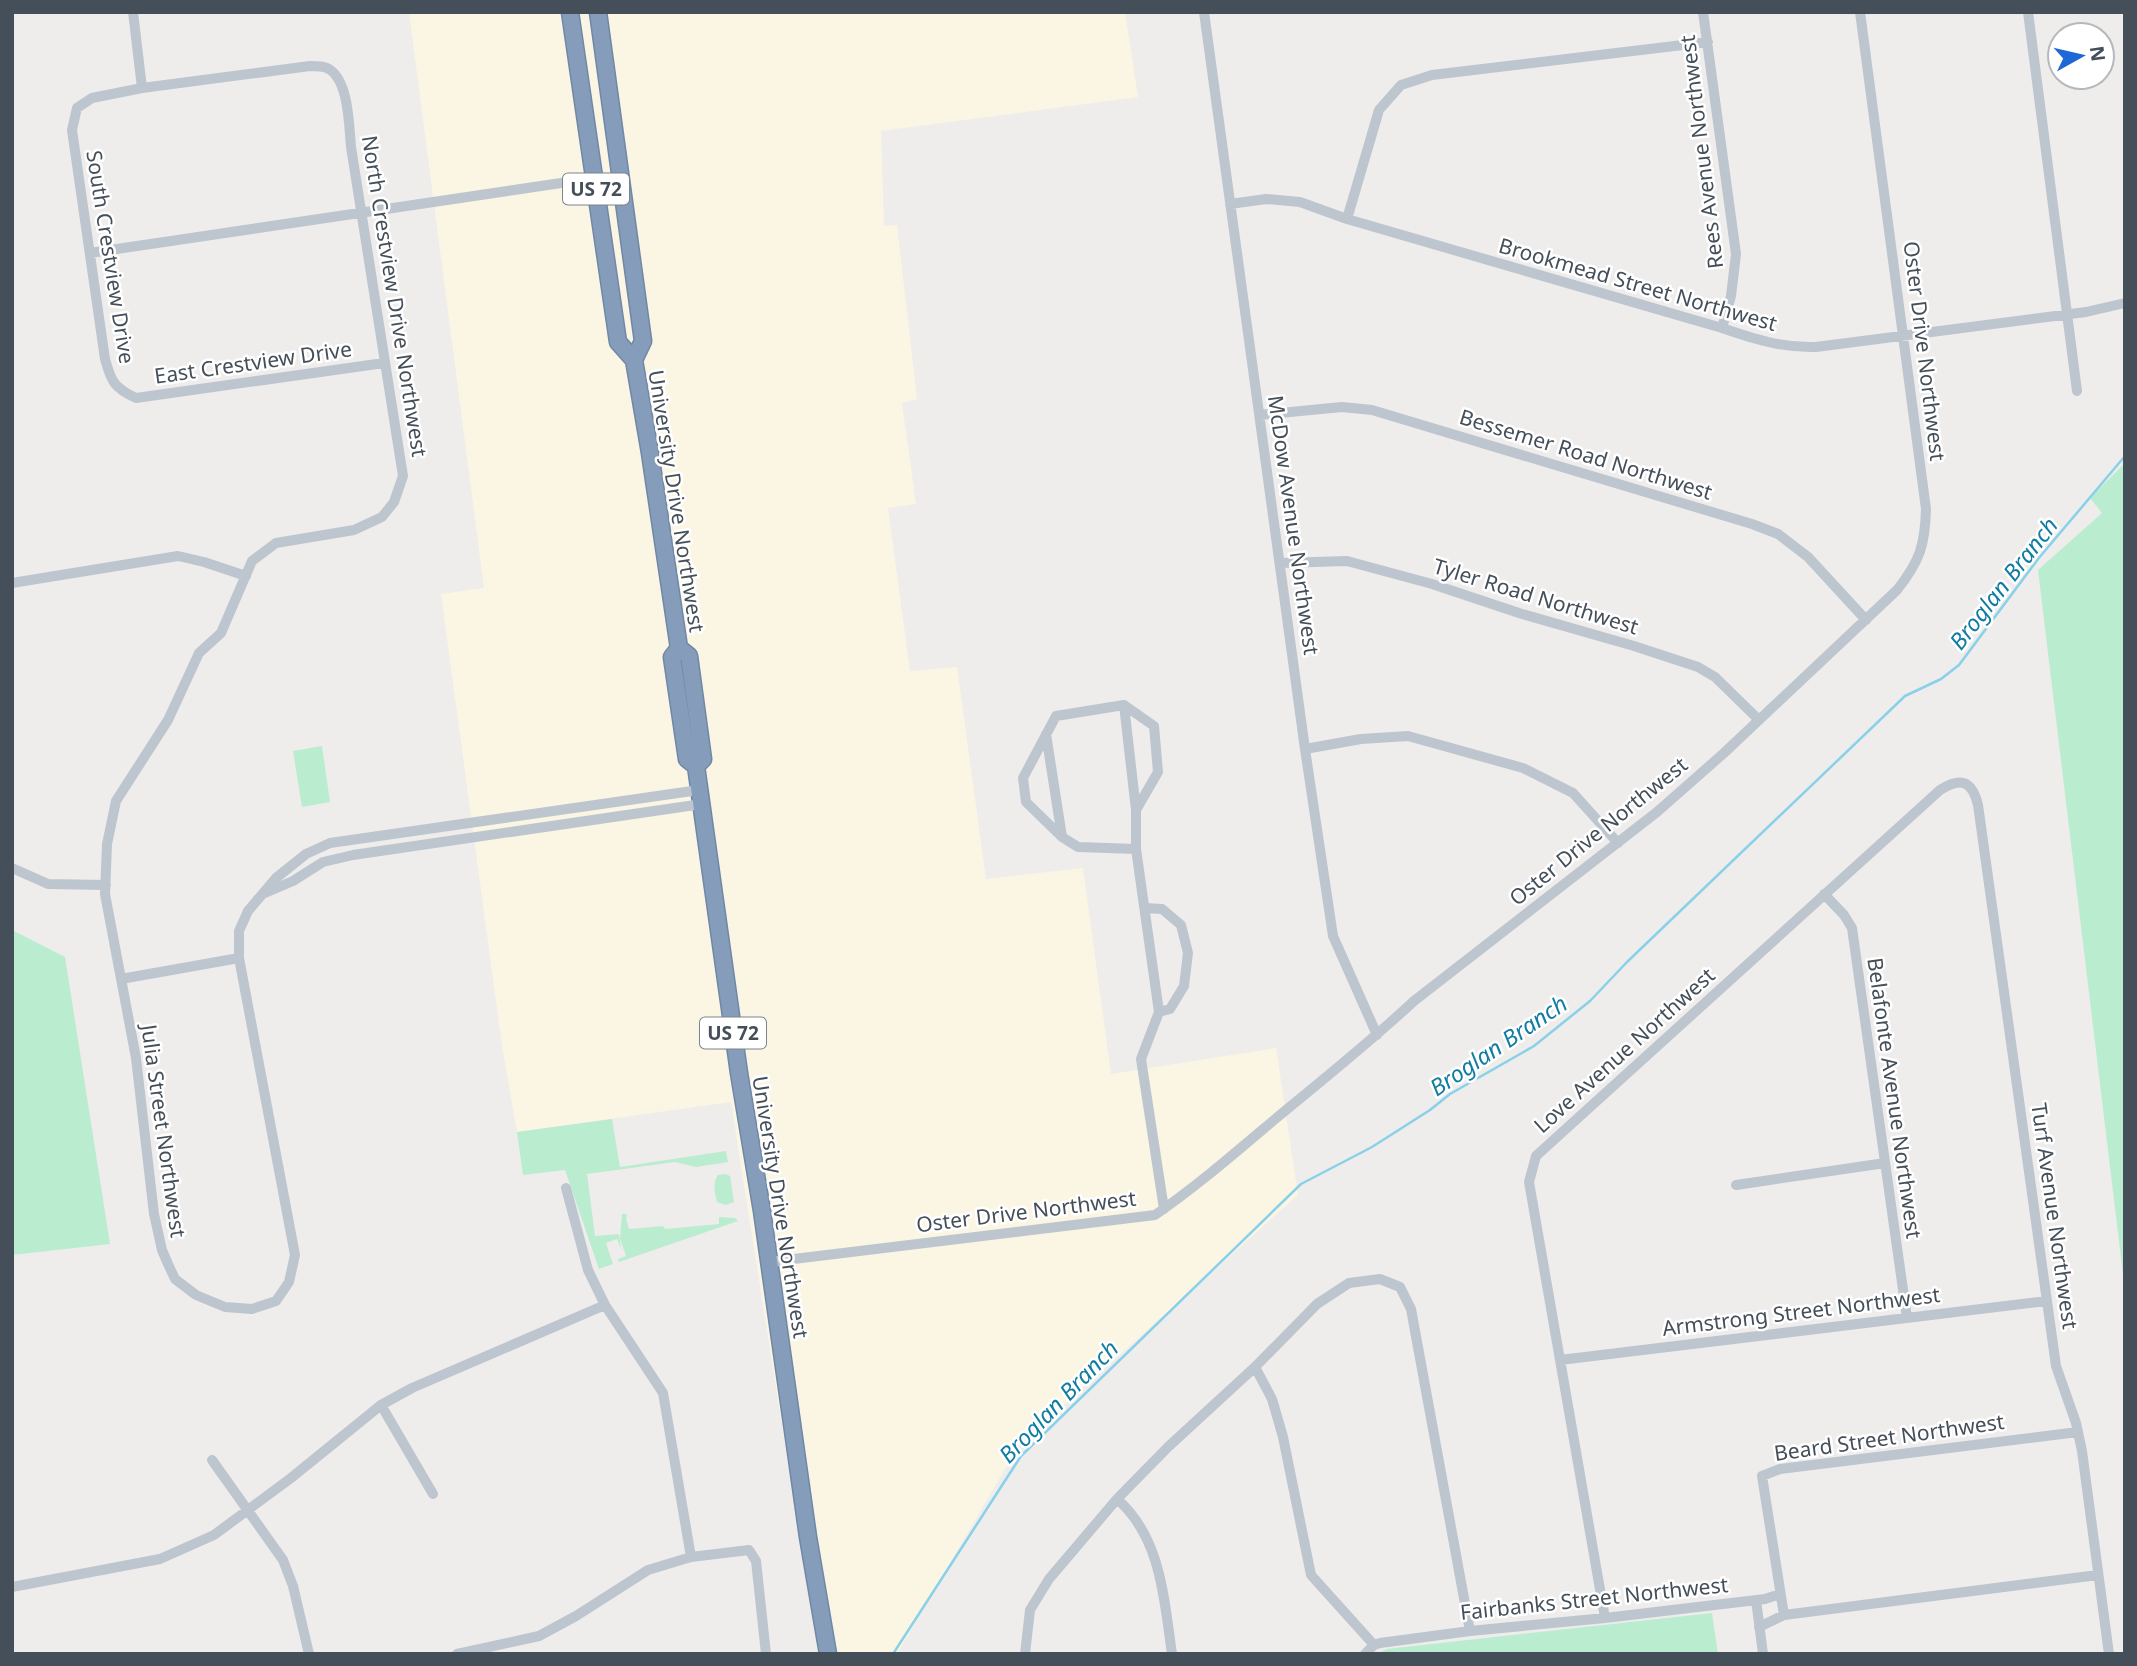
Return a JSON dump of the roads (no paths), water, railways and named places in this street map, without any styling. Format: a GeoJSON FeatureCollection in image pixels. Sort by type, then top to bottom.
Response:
{"type":"FeatureCollection","features":[{"type":"Feature","properties":{"kind":"highway","name":"University Drive Northwest"},"geometry":{"type":"LineString","coordinates":[[570,12],[618,342],[634,360],[679,648],[689,656],[704,759],[696,766],[711,886],[808,1537],[828,1654]]}},
{"type":"Feature","properties":{"kind":"highway","name":"University Drive Northwest"},"geometry":{"type":"LineString","coordinates":[[598,12],[643,341],[634,360]]}},
{"type":"Feature","properties":{"kind":"street"},"geometry":{"type":"LineString","coordinates":[[133,12],[142,88]]}},
{"type":"Feature","properties":{"kind":"street","name":"McDow Avenue Northwest"},"geometry":{"type":"LineString","coordinates":[[1204,12],[1333,936],[1377,1035]]}},
{"type":"Feature","properties":{"kind":"street","name":"Rees Avenue Northwest"},"geometry":{"type":"LineString","coordinates":[[1703,12],[1736,254],[1731,296],[1722,328]]}},
{"type":"Feature","properties":{"kind":"street","name":"Oster Drive Northwest"},"geometry":{"type":"LineString","coordinates":[[769,1262],[1155,1215],[1377,1035],[1414,1001],[1657,812],[1866,620],[1908,576],[1922,551],[1926,531],[1923,484],[1860,12]]}},
{"type":"Feature","properties":{"kind":"street"},"geometry":{"type":"LineString","coordinates":[[2028,12],[2077,391]]}},
{"type":"Feature","properties":{"kind":"street"},"geometry":{"type":"LineString","coordinates":[[1347,219],[1379,110],[1401,85],[1433,75],[1708,42]]}},
{"type":"Feature","properties":{"kind":"street","name":"North Crestview Drive Northwest"},"geometry":{"type":"LineString","coordinates":[[75,117],[77,108],[92,98],[142,88],[310,66],[327,68],[337,78],[346,100],[351,147],[403,476],[394,502],[382,517],[354,530],[276,543],[252,561],[246,576]]}},
{"type":"Feature","properties":{"kind":"street","name":"South Crestview Drive"},"geometry":{"type":"LineString","coordinates":[[75,117],[72,130],[105,359],[111,380],[122,392],[128,394]]}},
{"type":"Feature","properties":{"kind":"street"},"geometry":{"type":"LineString","coordinates":[[90,253],[595,178]]}},
{"type":"Feature","properties":{"kind":"street","name":"Brookmead Street Northwest"},"geometry":{"type":"LineString","coordinates":[[1230,204],[1266,199],[1300,202],[1347,219],[1759,341],[1801,347],[2104,309],[2125,303]]}},
{"type":"Feature","properties":{"kind":"street","name":"East Crestview Drive"},"geometry":{"type":"LineString","coordinates":[[128,394],[136,397],[149,396],[384,363]]}},
{"type":"Feature","properties":{"kind":"street","name":"Bessemer Road Northwest"},"geometry":{"type":"LineString","coordinates":[[1260,415],[1313,408],[1372,410],[1752,524],[1778,534],[1808,557],[1866,620]]}},
{"type":"Feature","properties":{"kind":"street"},"geometry":{"type":"LineString","coordinates":[[12,583],[178,556],[246,576]]}},
{"type":"Feature","properties":{"kind":"street","name":"Tyler Road Northwest"},"geometry":{"type":"LineString","coordinates":[[1280,563],[1347,561],[1432,584],[1698,667],[1727,686],[1759,720]]}},
{"type":"Feature","properties":{"kind":"street","name":"Julia Street Northwest"},"geometry":{"type":"LineString","coordinates":[[246,576],[221,633],[199,653],[168,720],[116,801],[107,844],[106,885],[136,1058],[154,1214],[162,1250],[175,1279],[196,1296],[225,1307],[252,1309],[275,1301],[289,1282],[295,1255],[239,958],[239,931],[248,911],[276,878],[306,854],[330,844],[700,797]]}},
{"type":"Feature","properties":{"kind":"street"},"geometry":{"type":"LineString","coordinates":[[1124,705],[1136,810],[1136,849],[1158,1012],[1141,1059],[1164,1209]]}},
{"type":"Feature","properties":{"kind":"street"},"geometry":{"type":"LineString","coordinates":[[1136,810],[1158,772],[1154,726],[1124,705],[1056,716],[1023,778],[1026,802],[1062,836],[1078,847],[1136,849]]}},
{"type":"Feature","properties":{"kind":"street"},"geometry":{"type":"LineString","coordinates":[[1046,734],[1062,836]]}},
{"type":"Feature","properties":{"kind":"street"},"geometry":{"type":"LineString","coordinates":[[1305,749],[1361,739],[1408,736],[1522,768],[1573,793],[1618,843]]}},
{"type":"Feature","properties":{"kind":"street","name":"Love Avenue Northwest"},"geometry":{"type":"LineString","coordinates":[[1605,1618],[1529,1182],[1536,1156],[1940,790],[1952,782],[1966,785]]}},
{"type":"Feature","properties":{"kind":"street","name":"Turf Avenue Northwest"},"geometry":{"type":"LineString","coordinates":[[1966,785],[1975,793],[1978,805],[2056,1366],[2078,1432],[2109,1654]]}},
{"type":"Feature","properties":{"kind":"street"},"geometry":{"type":"LineString","coordinates":[[263,894],[293,881],[323,862],[353,855],[700,797]]}},
{"type":"Feature","properties":{"kind":"street"},"geometry":{"type":"LineString","coordinates":[[12,868],[48,884],[106,885]]}},
{"type":"Feature","properties":{"kind":"street","name":"Belafonte Avenue Northwest"},"geometry":{"type":"LineString","coordinates":[[1824,894],[1852,928],[1907,1318]]}},
{"type":"Feature","properties":{"kind":"street"},"geometry":{"type":"LineString","coordinates":[[1145,908],[1162,909],[1181,925],[1188,953],[1184,986],[1170,1009],[1158,1012]]}},
{"type":"Feature","properties":{"kind":"street"},"geometry":{"type":"LineString","coordinates":[[121,979],[239,958]]}},
{"type":"Feature","properties":{"kind":"street"},"geometry":{"type":"LineString","coordinates":[[1735,1185],[1885,1163]]}},
{"type":"Feature","properties":{"kind":"street"},"geometry":{"type":"LineString","coordinates":[[566,1188],[589,1270],[605,1305],[663,1393],[691,1557]]}},
{"type":"Feature","properties":{"kind":"street"},"geometry":{"type":"LineString","coordinates":[[1025,1654],[1030,1610],[1048,1579],[1117,1499],[1167,1447],[1255,1367],[1317,1304],[1349,1283],[1380,1279],[1399,1287],[1411,1309],[1470,1631]]}},
{"type":"Feature","properties":{"kind":"street","name":"Armstrong Street Northwest"},"geometry":{"type":"LineString","coordinates":[[1560,1360],[2047,1301]]}},
{"type":"Feature","properties":{"kind":"street"},"geometry":{"type":"LineString","coordinates":[[12,1587],[160,1559],[214,1535],[381,1405],[412,1388],[605,1305]]}},
{"type":"Feature","properties":{"kind":"street"},"geometry":{"type":"LineString","coordinates":[[1255,1367],[1272,1399],[1283,1437],[1311,1575],[1374,1645],[1365,1654]]}},
{"type":"Feature","properties":{"kind":"street"},"geometry":{"type":"LineString","coordinates":[[381,1405],[433,1494]]}},
{"type":"Feature","properties":{"kind":"street","name":"Beard Street Northwest"},"geometry":{"type":"LineString","coordinates":[[1784,1615],[1762,1476],[1770,1471],[2078,1432]]}},
{"type":"Feature","properties":{"kind":"street"},"geometry":{"type":"LineString","coordinates":[[212,1460],[283,1560],[293,1586],[309,1654]]}},
{"type":"Feature","properties":{"kind":"street"},"geometry":{"type":"LineString","coordinates":[[1117,1499],[1132,1511],[1150,1543],[1163,1588],[1172,1654]]}},
{"type":"Feature","properties":{"kind":"street"},"geometry":{"type":"LineString","coordinates":[[457,1654],[539,1636],[649,1570],[691,1557],[749,1550],[756,1561],[766,1654]]}},
{"type":"Feature","properties":{"kind":"street"},"geometry":{"type":"LineString","coordinates":[[1763,1654],[1759,1626],[1784,1615],[2098,1575]]}},
{"type":"Feature","properties":{"kind":"street"},"geometry":{"type":"LineString","coordinates":[[1756,1600],[1780,1594]]}},
{"type":"Feature","properties":{"kind":"street","name":"Fairbanks Street Northwest"},"geometry":{"type":"LineString","coordinates":[[1374,1645],[1470,1631],[1756,1600],[1759,1626]]}},
{"type":"Feature","properties":{"kind":"waterway","name":"Broglan Branch"},"geometry":{"type":"LineString","coordinates":[[893,1654],[1021,1456],[1301,1184],[1372,1147],[1450,1094],[1534,1046],[1590,1001],[1627,962],[1905,696],[1941,679],[1959,665],[2038,559],[2125,456]]}}]}
